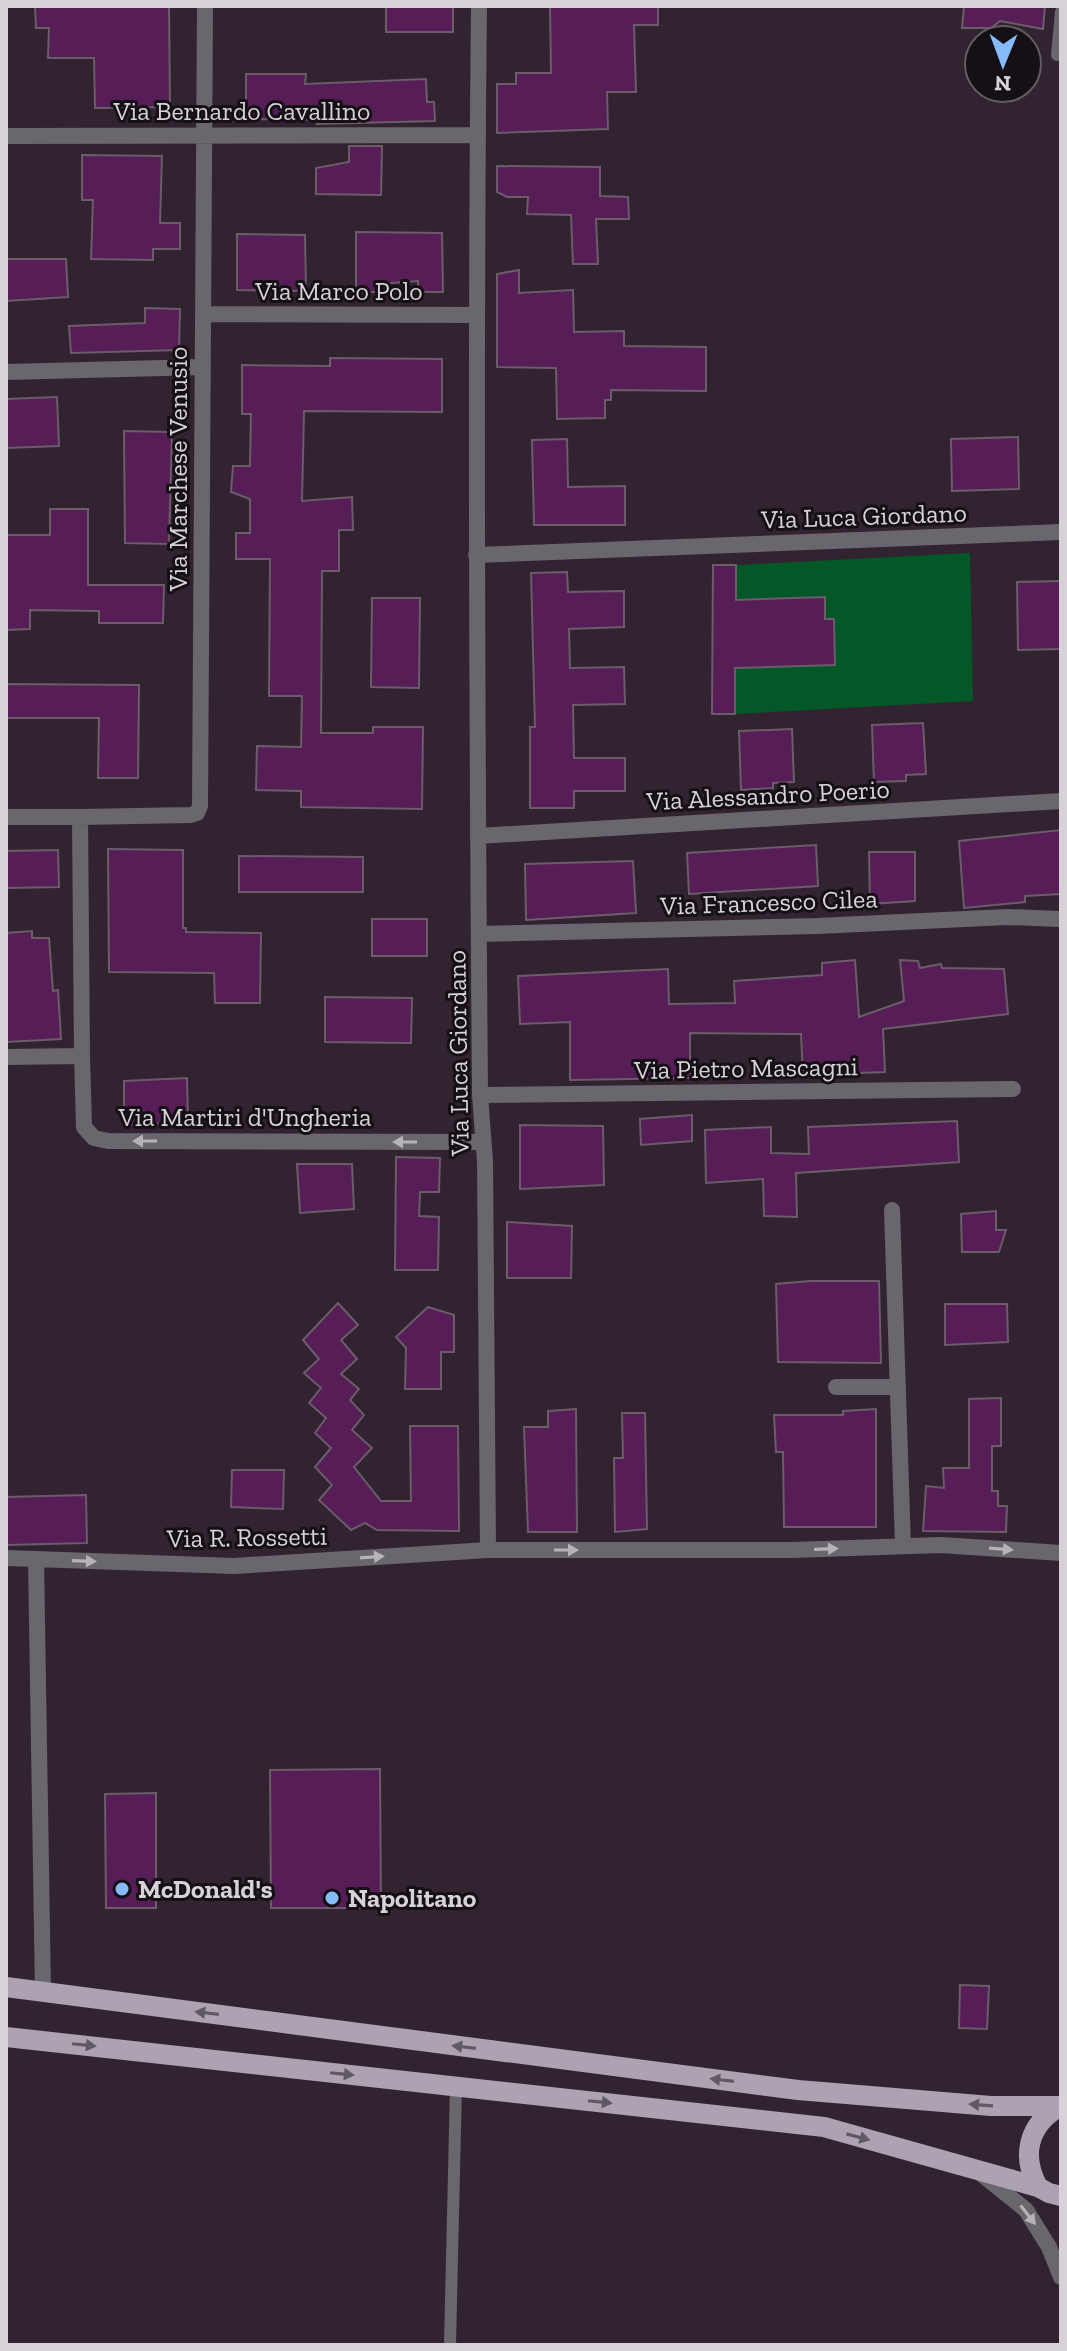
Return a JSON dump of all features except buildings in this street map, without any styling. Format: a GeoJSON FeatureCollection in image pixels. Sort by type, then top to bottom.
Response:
{"type":"FeatureCollection","features":[{"type":"Feature","properties":{"kind":"main road"},"geometry":{"type":"LineString","coordinates":[[6,1987],[798,2090],[991,2106],[1060,2106]]}},
{"type":"Feature","properties":{"kind":"main road"},"geometry":{"type":"LineString","coordinates":[[6,2037],[824,2127],[1061,2196]]}},
{"type":"Feature","properties":{"kind":"main road"},"geometry":{"type":"LineString","coordinates":[[1038,2187],[1029,2171],[1029,2149],[1039,2123],[1060,2106]]}},
{"type":"Feature","properties":{"kind":"street","name":"Via Marchese Venusio"},"geometry":{"type":"LineString","coordinates":[[80,817],[191,815],[199,810],[205,6]]}},
{"type":"Feature","properties":{"kind":"street","name":"Via Luca Giordano"},"geometry":{"type":"LineString","coordinates":[[479,6],[476,555],[480,1095],[488,1550]]}},
{"type":"Feature","properties":{"kind":"street","name":"Via Bernardo Cavallino"},"geometry":{"type":"LineString","coordinates":[[6,136],[477,135]]}},
{"type":"Feature","properties":{"kind":"street","name":"Via Marco Polo"},"geometry":{"type":"LineString","coordinates":[[203,314],[475,315]]}},
{"type":"Feature","properties":{"kind":"street"},"geometry":{"type":"LineString","coordinates":[[6,372],[203,367]]}},
{"type":"Feature","properties":{"kind":"street","name":"Via Luca Giordano"},"geometry":{"type":"LineString","coordinates":[[476,555],[1061,532]]}},
{"type":"Feature","properties":{"kind":"street","name":"Via Alessandro Poerio"},"geometry":{"type":"LineString","coordinates":[[478,836],[1061,801]]}},
{"type":"Feature","properties":{"kind":"street"},"geometry":{"type":"LineString","coordinates":[[6,817],[80,817]]}},
{"type":"Feature","properties":{"kind":"street","name":"Via Martiri d'Ungheria"},"geometry":{"type":"LineString","coordinates":[[80,817],[84,1127],[89,1135],[98,1139],[483,1142]]}},
{"type":"Feature","properties":{"kind":"street","name":"Via Francesco Cilea"},"geometry":{"type":"LineString","coordinates":[[479,934],[817,926],[1007,917],[1061,919]]}},
{"type":"Feature","properties":{"kind":"street"},"geometry":{"type":"LineString","coordinates":[[6,1057],[82,1056]]}},
{"type":"Feature","properties":{"kind":"street","name":"Via Pietro Mascagni"},"geometry":{"type":"LineString","coordinates":[[480,1095],[1013,1089]]}},
{"type":"Feature","properties":{"kind":"street"},"geometry":{"type":"LineString","coordinates":[[892,1210],[903,1546]]}},
{"type":"Feature","properties":{"kind":"street"},"geometry":{"type":"LineString","coordinates":[[836,1387],[898,1387]]}},
{"type":"Feature","properties":{"kind":"street","name":"Via R. Rossetti"},"geometry":{"type":"LineString","coordinates":[[6,1558],[234,1566],[488,1550],[792,1550],[941,1545],[1061,1553]]}},
{"type":"Feature","properties":{"kind":"street"},"geometry":{"type":"LineString","coordinates":[[36,1559],[43,1992]]}},
{"type":"Feature","properties":{"kind":"street"},"geometry":{"type":"LineString","coordinates":[[974,2169],[1026,2210],[1049,2247],[1061,2277]]}},
{"type":"Feature","properties":{"kind":"lane"},"geometry":{"type":"LineString","coordinates":[[1057,55],[1061,12]]}},
{"type":"Feature","properties":{"kind":"lane"},"geometry":{"type":"LineString","coordinates":[[450,2345],[456,2086]]}},
{"type":"Feature","properties":{"kind":"green space"},"geometry":{"type":"Polygon","coordinates":[[[970,553],[973,701],[735,714],[736,565],[970,553]]]}},
{"type":"Feature","properties":{"kind":"place","name":"McDonald's"},"geometry":{"type":"Point","coordinates":[122,1889]}},
{"type":"Feature","properties":{"kind":"place","name":"Napolitano"},"geometry":{"type":"Point","coordinates":[332,1898]}}]}
